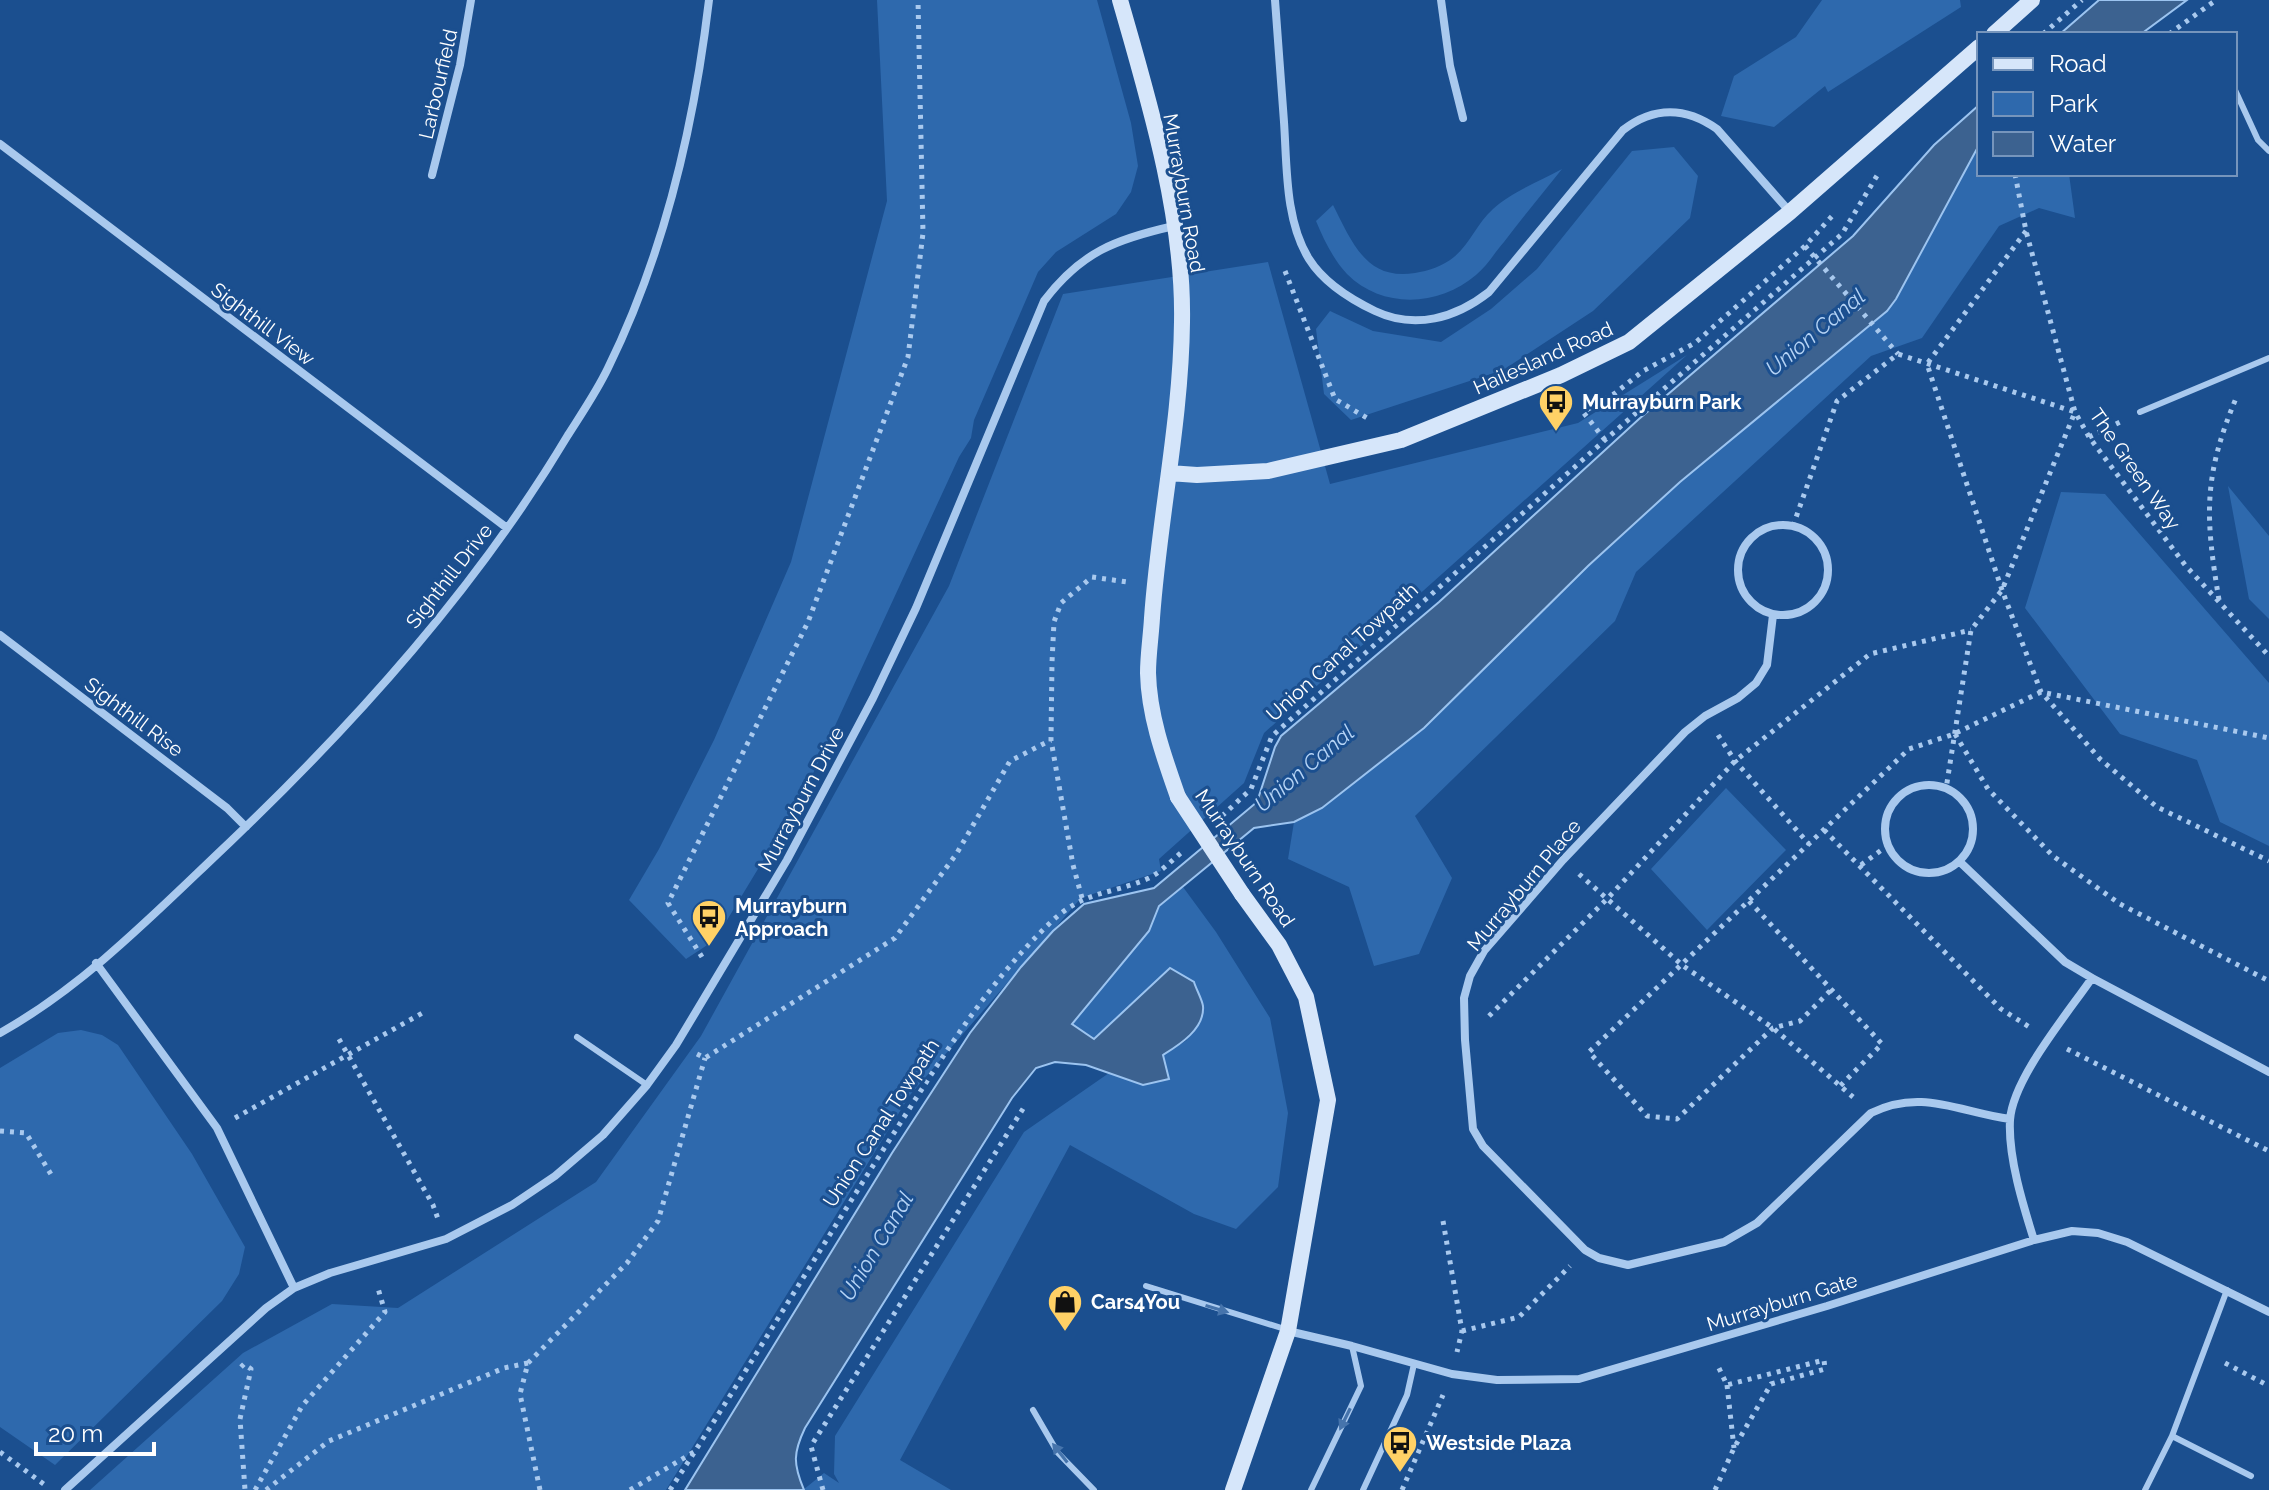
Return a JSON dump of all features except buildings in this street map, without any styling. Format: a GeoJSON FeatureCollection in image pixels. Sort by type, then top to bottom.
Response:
{"type":"FeatureCollection","features":[{"type":"Feature","properties":{"kind":"street","name":"Larbourfield"},"geometry":{"type":"LineString","coordinates":[[432,175],[460,65],[471,0]]}},
{"type":"Feature","properties":{"kind":"street","name":"Sighthill Drive"},"geometry":{"type":"LineString","coordinates":[[0,1033],[58,994],[166,903],[319,756],[449,605],[545,474],[608,369],[660,242],[678,179],[692,111],[709,0]]}},
{"type":"Feature","properties":{"kind":"street","name":"Murrayburn Road"},"geometry":{"type":"LineString","coordinates":[[1120,0],[1140,71],[1174,226],[1182,319],[1180,385],[1154,585],[1148,674],[1156,734],[1178,797],[1279,945],[1306,997],[1328,1100],[1288,1331],[1233,1490]]}},
{"type":"Feature","properties":{"kind":"street"},"geometry":{"type":"LineString","coordinates":[[1275,0],[1288,177],[1297,234],[1309,260],[1328,282],[1385,316],[1410,320],[1435,319],[1455,314],[1489,292],[1623,130],[1651,113],[1685,112],[1717,129],[1790,212]]}},
{"type":"Feature","properties":{"kind":"street"},"geometry":{"type":"LineString","coordinates":[[1441,0],[1450,66],[1463,118]]}},
{"type":"Feature","properties":{"kind":"street"},"geometry":{"type":"LineString","coordinates":[[1996,32],[2032,0]]}},
{"type":"Feature","properties":{"kind":"street","name":"Hailesland Road"},"geometry":{"type":"LineString","coordinates":[[1169,473],[1197,475],[1268,471],[1401,440],[1561,375],[1629,342],[1790,212],[1977,49]]}},
{"type":"Feature","properties":{"kind":"street","name":"Sighthill View"},"geometry":{"type":"LineString","coordinates":[[0,144],[507,528]]}},
{"type":"Feature","properties":{"kind":"street","name":"Murrayburn Drive"},"geometry":{"type":"LineString","coordinates":[[65,1490],[266,1308],[294,1288],[330,1273],[446,1239],[512,1205],[555,1176],[603,1135],[647,1085],[676,1045],[787,860],[879,685],[916,608],[1044,301],[1061,278],[1086,256],[1174,226]]}},
{"type":"Feature","properties":{"kind":"street"},"geometry":{"type":"LineString","coordinates":[[1775,526],[1793,526],[1809,534],[1821,546],[1827,563],[1827,581],[1820,597],[1807,609],[1790,616],[1773,615],[1756,607],[1744,595],[1738,578],[1739,560],[1746,544],[1758,532],[1775,526]]}},
{"type":"Feature","properties":{"kind":"street","name":"Murrayburn Place"},"geometry":{"type":"LineString","coordinates":[[1773,615],[1767,665],[1756,683],[1685,732],[1563,860],[1484,951],[1470,976],[1464,998],[1473,1129],[1483,1146],[1585,1250],[1599,1258],[1628,1265],[1724,1242],[1757,1223],[1871,1113],[1891,1103],[1916,1100],[2010,1119]]}},
{"type":"Feature","properties":{"kind":"street","name":"Sighthill Rise"},"geometry":{"type":"LineString","coordinates":[[0,635],[227,808],[246,827]]}},
{"type":"Feature","properties":{"kind":"street"},"geometry":{"type":"LineString","coordinates":[[1930,785],[1946,789],[1961,799],[1970,813],[1973,830],[1970,847],[1960,862],[1945,871],[1928,874],[1911,870],[1896,860],[1887,846],[1884,829],[1888,812],[1898,798],[1912,788],[1930,785]]}},
{"type":"Feature","properties":{"kind":"street"},"geometry":{"type":"LineString","coordinates":[[1960,862],[2065,962],[2269,1072]]}},
{"type":"Feature","properties":{"kind":"street"},"geometry":{"type":"LineString","coordinates":[[96,963],[217,1128],[294,1288]]}},
{"type":"Feature","properties":{"kind":"street"},"geometry":{"type":"LineString","coordinates":[[2034,1240],[2012,1148],[2010,1119],[2016,1096],[2028,1072],[2092,978]]}},
{"type":"Feature","properties":{"kind":"street","name":"Murrayburn Gate"},"geometry":{"type":"LineString","coordinates":[[1288,1331],[1452,1374],[1497,1380],[1579,1379],[2072,1231],[2098,1233],[2127,1242],[2269,1312]]}},
{"type":"Feature","properties":{"kind":"lane"},"geometry":{"type":"LineString","coordinates":[[2237,94],[2258,140],[2269,151]]}},
{"type":"Feature","properties":{"kind":"lane"},"geometry":{"type":"LineString","coordinates":[[2140,412],[2269,358]]}},
{"type":"Feature","properties":{"kind":"lane"},"geometry":{"type":"LineString","coordinates":[[577,1037],[647,1085]]}},
{"type":"Feature","properties":{"kind":"lane"},"geometry":{"type":"LineString","coordinates":[[1146,1286],[1288,1331]]}},
{"type":"Feature","properties":{"kind":"lane"},"geometry":{"type":"LineString","coordinates":[[2145,1490],[2172,1436],[2227,1290]]}},
{"type":"Feature","properties":{"kind":"lane"},"geometry":{"type":"LineString","coordinates":[[1311,1490],[1361,1386],[1352,1346]]}},
{"type":"Feature","properties":{"kind":"lane"},"geometry":{"type":"LineString","coordinates":[[1363,1490],[1407,1395],[1414,1364]]}},
{"type":"Feature","properties":{"kind":"lane"},"geometry":{"type":"LineString","coordinates":[[1033,1410],[1058,1453],[1094,1490]]}},
{"type":"Feature","properties":{"kind":"lane"},"geometry":{"type":"LineString","coordinates":[[2172,1436],[2251,1476]]}},
{"type":"Feature","properties":{"kind":"path"},"geometry":{"type":"LineString","coordinates":[[716,978],[668,903],[808,622],[908,357],[923,233],[918,0]]}},
{"type":"Feature","properties":{"kind":"path"},"geometry":{"type":"LineString","coordinates":[[2045,32],[2082,0]]}},
{"type":"Feature","properties":{"kind":"path"},"geometry":{"type":"LineString","coordinates":[[2172,32],[2216,0]]}},
{"type":"Feature","properties":{"kind":"path","name":"Union Canal Towpath"},"geometry":{"type":"LineString","coordinates":[[1217,820],[1251,789],[1272,736],[1842,234],[1882,168]]}},
{"type":"Feature","properties":{"kind":"path","name":"The Green Way"},"geometry":{"type":"LineString","coordinates":[[2015,176],[2026,231],[2075,412],[2089,437],[2185,565],[2269,656]]}},
{"type":"Feature","properties":{"kind":"path"},"geometry":{"type":"LineString","coordinates":[[1605,440],[1583,412],[1614,394],[1643,371],[1695,343],[1805,246],[1842,206]]}},
{"type":"Feature","properties":{"kind":"path"},"geometry":{"type":"LineString","coordinates":[[1927,364],[2026,231]]}},
{"type":"Feature","properties":{"kind":"path"},"geometry":{"type":"LineString","coordinates":[[1805,246],[1898,354],[2075,412],[2002,590],[1971,630],[1946,789]]}},
{"type":"Feature","properties":{"kind":"path"},"geometry":{"type":"LineString","coordinates":[[1282,263],[1335,399],[1401,440]]}},
{"type":"Feature","properties":{"kind":"path"},"geometry":{"type":"LineString","coordinates":[[1793,526],[1837,401],[1898,354]]}},
{"type":"Feature","properties":{"kind":"path"},"geometry":{"type":"LineString","coordinates":[[1927,364],[2002,590],[2041,692],[2100,759],[2157,807],[2269,861]]}},
{"type":"Feature","properties":{"kind":"path"},"geometry":{"type":"LineString","coordinates":[[2219,601],[2209,539],[2208,503],[2213,465],[2223,428],[2237,394],[2245,385]]}},
{"type":"Feature","properties":{"kind":"path"},"geometry":{"type":"LineString","coordinates":[[2089,437],[2140,412]]}},
{"type":"Feature","properties":{"kind":"path"},"geometry":{"type":"LineString","coordinates":[[1082,898],[1073,865],[1051,740],[1054,622],[1061,603],[1092,577],[1154,585]]}},
{"type":"Feature","properties":{"kind":"path"},"geometry":{"type":"LineString","coordinates":[[1465,1040],[1607,899],[1735,761],[1870,654],[1971,630]]}},
{"type":"Feature","properties":{"kind":"path"},"geometry":{"type":"LineString","coordinates":[[1830,991],[1800,1021],[1773,1028],[1677,1119],[1647,1116],[1589,1052],[1909,749],[1954,734],[2041,692],[2269,738]]}},
{"type":"Feature","properties":{"kind":"path"},"geometry":{"type":"LineString","coordinates":[[1705,716],[1735,761],[1809,844]]}},
{"type":"Feature","properties":{"kind":"path"},"geometry":{"type":"LineString","coordinates":[[1954,734],[1988,789],[2053,856],[2120,904],[2269,981]]}},
{"type":"Feature","properties":{"kind":"path"},"geometry":{"type":"LineString","coordinates":[[540,1490],[520,1394],[528,1363],[627,1263],[658,1221],[705,1058],[895,938],[957,853],[1010,761],[1051,740]]}},
{"type":"Feature","properties":{"kind":"path"},"geometry":{"type":"LineString","coordinates":[[1824,830],[2001,1009],[2049,1040],[2269,1151]]}},
{"type":"Feature","properties":{"kind":"path"},"geometry":{"type":"LineString","coordinates":[[1861,865],[1887,846]]}},
{"type":"Feature","properties":{"kind":"path","name":"Union Canal Towpath"},"geometry":{"type":"LineString","coordinates":[[670,1490],[956,1035],[1052,921],[1082,898],[1152,877],[1184,850]]}},
{"type":"Feature","properties":{"kind":"path"},"geometry":{"type":"LineString","coordinates":[[1563,860],[1682,965],[1773,1028],[1871,1113]]}},
{"type":"Feature","properties":{"kind":"path"},"geometry":{"type":"LineString","coordinates":[[1749,901],[1882,1044],[1840,1086]]}},
{"type":"Feature","properties":{"kind":"path"},"geometry":{"type":"LineString","coordinates":[[217,1128],[426,1011]]}},
{"type":"Feature","properties":{"kind":"path"},"geometry":{"type":"LineString","coordinates":[[339,1039],[433,1205],[446,1239]]}},
{"type":"Feature","properties":{"kind":"path"},"geometry":{"type":"LineString","coordinates":[[676,1045],[705,1058]]}},
{"type":"Feature","properties":{"kind":"path"},"geometry":{"type":"LineString","coordinates":[[823,1490],[811,1446],[1026,1104]]}},
{"type":"Feature","properties":{"kind":"path"},"geometry":{"type":"LineString","coordinates":[[0,1131],[26,1133],[52,1176]]}},
{"type":"Feature","properties":{"kind":"path"},"geometry":{"type":"LineString","coordinates":[[1462,1331],[1519,1317],[1585,1250]]}},
{"type":"Feature","properties":{"kind":"path"},"geometry":{"type":"LineString","coordinates":[[255,1490],[302,1406],[385,1312],[370,1261]]}},
{"type":"Feature","properties":{"kind":"path"},"geometry":{"type":"LineString","coordinates":[[1707,1341],[1727,1385],[1734,1448]]}},
{"type":"Feature","properties":{"kind":"path"},"geometry":{"type":"LineString","coordinates":[[2202,1351],[2269,1386]]}},
{"type":"Feature","properties":{"kind":"path"},"geometry":{"type":"LineString","coordinates":[[1715,1490],[1734,1448],[1771,1384],[1825,1369],[1824,1360],[1727,1385]]}},
{"type":"Feature","properties":{"kind":"path"},"geometry":{"type":"LineString","coordinates":[[207,1362],[224,1382],[244,1364],[251,1369],[240,1419],[245,1490]]}},
{"type":"Feature","properties":{"kind":"path"},"geometry":{"type":"LineString","coordinates":[[266,1490],[329,1441],[504,1368],[528,1363]]}},
{"type":"Feature","properties":{"kind":"path"},"geometry":{"type":"LineString","coordinates":[[630,1490],[696,1451]]}},
{"type":"Feature","properties":{"kind":"path"},"geometry":{"type":"LineString","coordinates":[[0,1452],[53,1490]]}},
{"type":"Feature","properties":{"kind":"green space"},"geometry":{"type":"Polygon","coordinates":[[[877,0],[1097,0],[1131,123],[1138,166],[1131,192],[1116,214],[1056,252],[1038,272],[974,420],[971,438],[959,457],[804,793],[715,940],[686,959],[629,900],[659,849],[714,740],[791,562],[887,201],[877,0]]]}},
{"type":"Feature","properties":{"kind":"green space"},"geometry":{"type":"Polygon","coordinates":[[[1822,0],[1960,0],[1961,7],[1828,92],[1825,86],[1774,127],[1721,116],[1734,76],[1796,37],[1822,0]]]}},
{"type":"Feature","properties":{"kind":"green space"},"geometry":{"type":"Polygon","coordinates":[[[1674,147],[1698,176],[1690,218],[1593,311],[1503,370],[1351,420],[1324,394],[1316,329],[1330,311],[1373,331],[1441,342],[1491,309],[1537,269],[1632,151],[1674,147]]]}},
{"type":"Feature","properties":{"kind":"green space"},"geometry":{"type":"Polygon","coordinates":[[[1977,149],[1977,176],[2069,176],[2075,218],[2039,208],[1999,226],[1922,338],[1871,356],[1636,572],[1615,621],[1415,816],[1452,878],[1419,954],[1374,966],[1349,887],[1288,859],[1294,822],[1322,808],[1424,728],[1588,566],[1680,482],[1887,311],[1977,149]]]}},
{"type":"Feature","properties":{"kind":"green space"},"geometry":{"type":"Polygon","coordinates":[[[1562,169],[1480,271],[1462,285],[1429,298],[1394,298],[1361,286],[1337,262],[1316,221],[1333,205],[1354,245],[1373,265],[1398,274],[1420,272],[1454,257],[1500,203],[1562,169]]]}},
{"type":"Feature","properties":{"kind":"green space"},"geometry":{"type":"Polygon","coordinates":[[[1268,262],[1330,484],[1578,423],[1687,355],[1264,733],[1244,783],[1159,859],[1161,871],[1081,898],[910,1095],[666,1490],[90,1490],[243,1353],[332,1304],[398,1308],[596,1182],[701,1036],[949,586],[1063,294],[1268,262]]]}},
{"type":"Feature","properties":{"kind":"green space"},"geometry":{"type":"Polygon","coordinates":[[[2228,486],[2269,536],[2269,619],[2249,599],[2228,486]]]}},
{"type":"Feature","properties":{"kind":"green space"},"geometry":{"type":"Polygon","coordinates":[[[2061,492],[2105,494],[2269,683],[2269,846],[2220,822],[2197,760],[2120,734],[2025,608],[2061,492]]]}},
{"type":"Feature","properties":{"kind":"green space"},"geometry":{"type":"Polygon","coordinates":[[[1726,788],[1786,850],[1707,930],[1651,869],[1726,788]]]}},
{"type":"Feature","properties":{"kind":"green space"},"geometry":{"type":"Polygon","coordinates":[[[1183,887],[1216,932],[1270,1018],[1288,1113],[1278,1187],[1236,1229],[1194,1214],[1070,1145],[900,1460],[951,1490],[803,1490],[824,1473],[839,1483],[834,1474],[835,1436],[1024,1132],[1109,1073],[1143,1085],[1163,1055],[1187,1040],[1194,982],[1182,977],[1093,1039],[1071,1024],[1149,931],[1159,906],[1183,887]]]}},
{"type":"Feature","properties":{"kind":"green space"},"geometry":{"type":"Polygon","coordinates":[[[81,1030],[102,1035],[118,1045],[192,1154],[245,1247],[239,1274],[222,1301],[55,1465],[0,1427],[0,1068],[58,1033],[81,1030]]]}},
{"type":"Feature","properties":{"kind":"water"},"geometry":{"type":"Polygon","coordinates":[[[2099,0],[2187,0],[2144,32],[2062,32],[2099,0]]]}},
{"type":"Feature","properties":{"kind":"water","name":"Union Canal"},"geometry":{"type":"Polygon","coordinates":[[[1977,107],[1977,149],[1887,311],[1680,482],[1588,566],[1424,728],[1322,808],[1294,822],[1254,828],[1159,906],[1149,931],[1072,1024],[1094,1039],[1170,968],[1194,982],[1203,1014],[1195,1029],[1163,1055],[1169,1079],[1143,1085],[1086,1065],[1055,1062],[1036,1068],[1012,1098],[805,1428],[796,1459],[804,1490],[685,1490],[892,1153],[970,1033],[1053,931],[1084,904],[1154,888],[1257,802],[1281,736],[1439,602],[1639,419],[1853,236],[1934,145],[1977,107]]]}},
{"type":"Feature","properties":{"kind":"place","name":"Murrayburn Park"},"geometry":{"type":"Point","coordinates":[1556,433]}},
{"type":"Feature","properties":{"kind":"place","name":"Murrayburn Approach"},"geometry":{"type":"Point","coordinates":[709,948]}},
{"type":"Feature","properties":{"kind":"place","name":"Cars4You"},"geometry":{"type":"Point","coordinates":[1065,1333]}},
{"type":"Feature","properties":{"kind":"place","name":"Westside Plaza"},"geometry":{"type":"Point","coordinates":[1400,1474]}}]}
